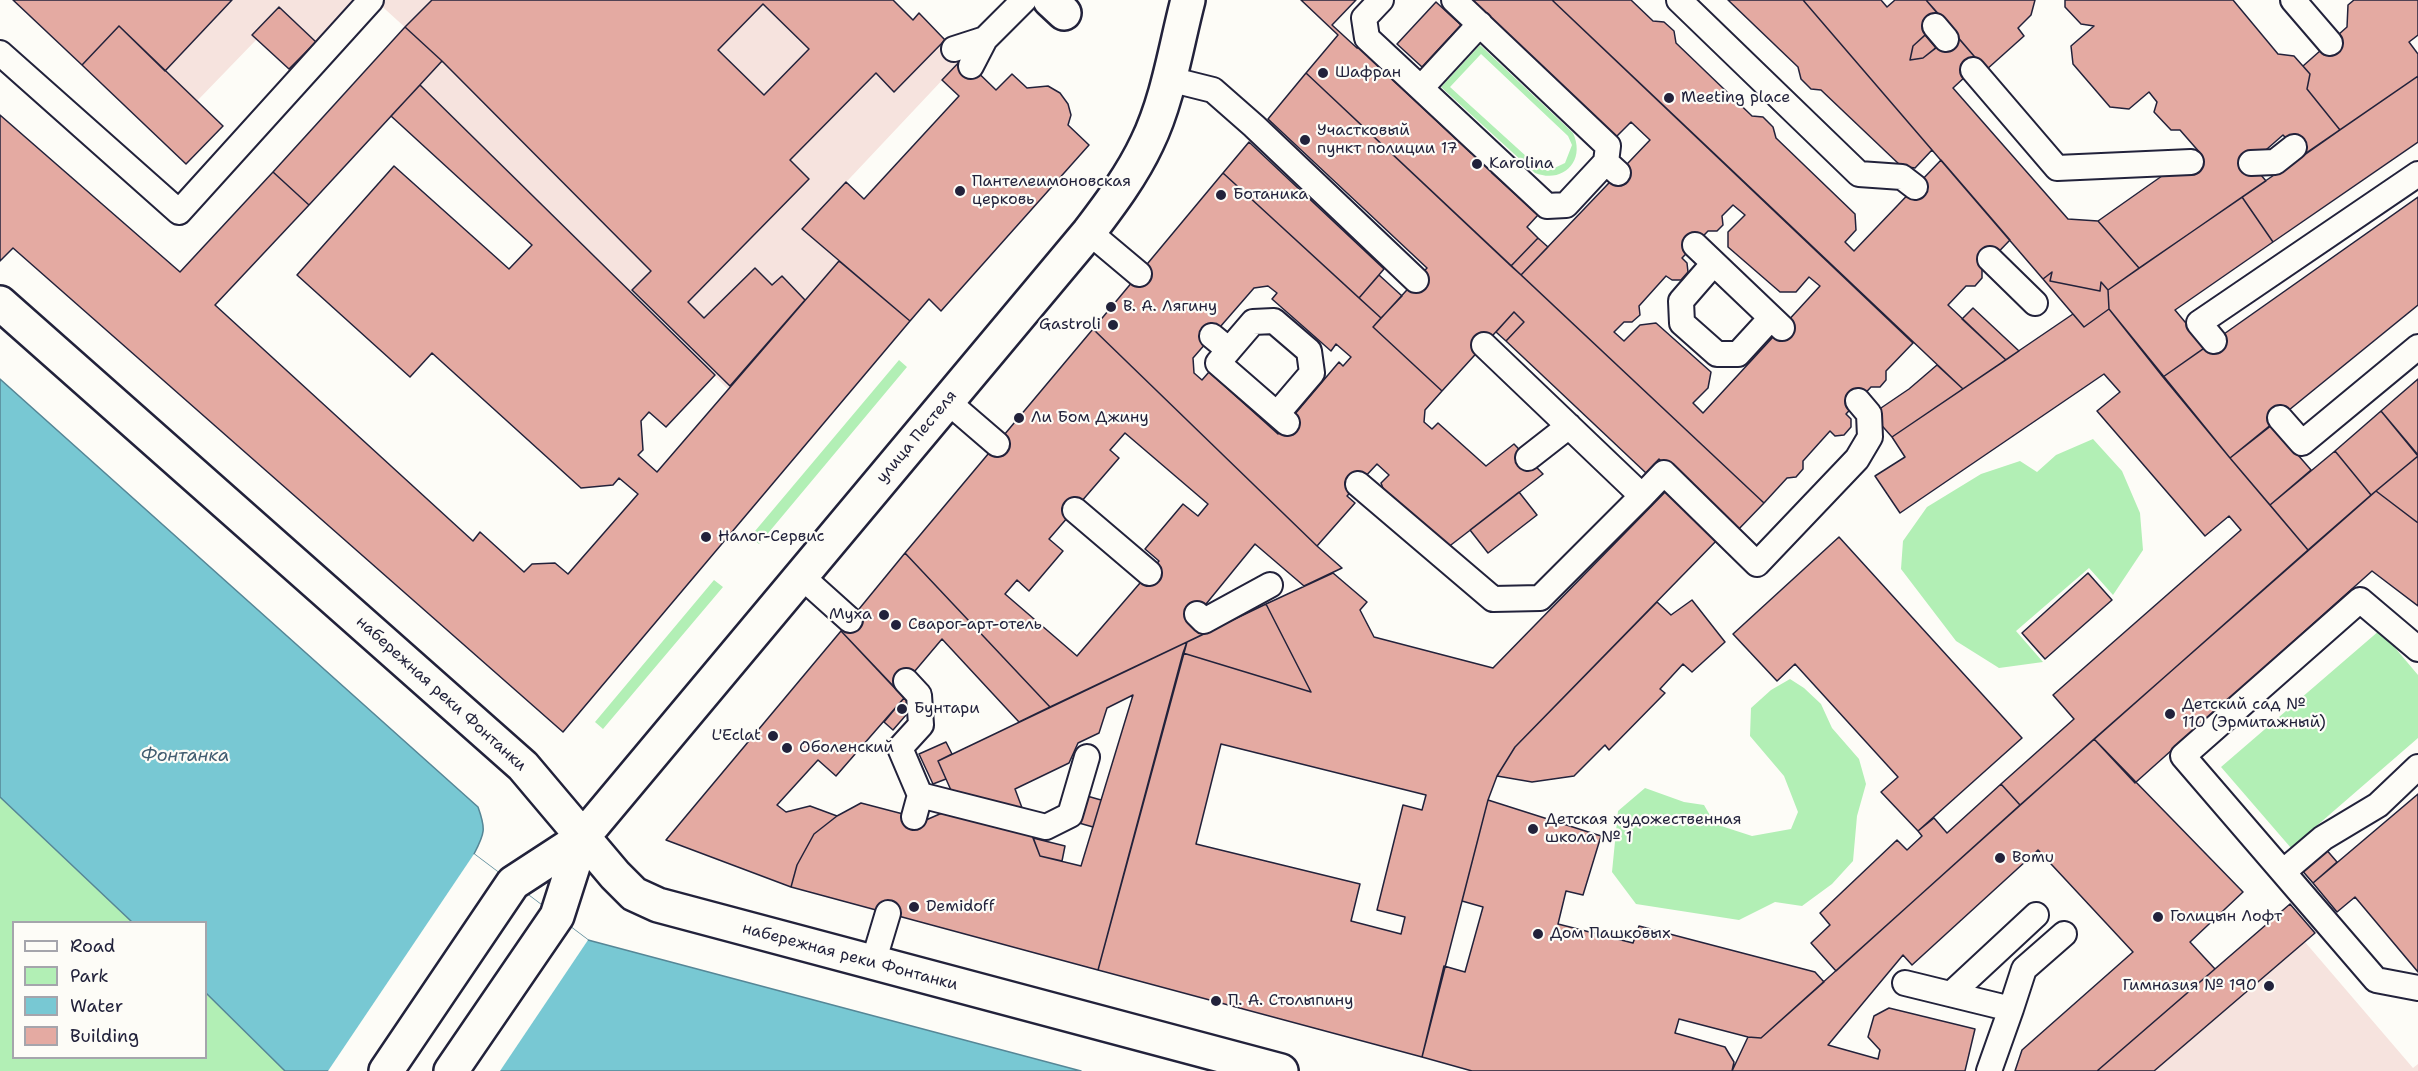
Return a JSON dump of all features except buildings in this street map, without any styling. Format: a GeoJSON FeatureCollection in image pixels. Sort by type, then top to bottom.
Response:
{"type":"FeatureCollection","features":[{"type":"Feature","properties":{"kind":"street","name":"улица Пестеля"},"geometry":{"type":"LineString","coordinates":[[386,1071],[513,883],[582,838],[1089,232],[1122,188],[1148,141],[1169,80],[1188,0]]}},
{"type":"Feature","properties":{"kind":"street","name":"набережная реки Фонтанки"},"geometry":{"type":"LineString","coordinates":[[0,303],[523,766],[582,838],[634,894],[658,905],[1281,1071]]}},
{"type":"Feature","properties":{"kind":"street","name":"улица Пестеля"},"geometry":{"type":"LineString","coordinates":[[451,1071],[556,916],[582,838]]}},
{"type":"Feature","properties":{"kind":"lane"},"geometry":{"type":"LineString","coordinates":[[0,53],[179,212],[371,0]]}},
{"type":"Feature","properties":{"kind":"lane"},"geometry":{"type":"LineString","coordinates":[[971,66],[985,39],[1024,0]]}},
{"type":"Feature","properties":{"kind":"lane"},"geometry":{"type":"LineString","coordinates":[[1381,0],[1364,18],[1367,38],[1547,206],[1566,205],[1612,167],[1608,146],[1454,0]]}},
{"type":"Feature","properties":{"kind":"lane"},"geometry":{"type":"LineString","coordinates":[[1679,0],[1859,174],[1902,177],[1915,187]]}},
{"type":"Feature","properties":{"kind":"lane"},"geometry":{"type":"LineString","coordinates":[[2301,3],[2330,43]]}},
{"type":"Feature","properties":{"kind":"lane"},"geometry":{"type":"LineString","coordinates":[[1420,88],[1480,24]]}},
{"type":"Feature","properties":{"kind":"lane"},"geometry":{"type":"LineString","coordinates":[[954,49],[985,39]]}},
{"type":"Feature","properties":{"kind":"lane"},"geometry":{"type":"LineString","coordinates":[[1973,70],[2057,168],[2191,162]]}},
{"type":"Feature","properties":{"kind":"lane"},"geometry":{"type":"LineString","coordinates":[[1169,80],[1213,90],[1416,280]]}},
{"type":"Feature","properties":{"kind":"lane"},"geometry":{"type":"LineString","coordinates":[[2251,163],[2275,162],[2294,147]]}},
{"type":"Feature","properties":{"kind":"lane"},"geometry":{"type":"LineString","coordinates":[[2214,341],[2199,323],[2418,174]]}},
{"type":"Feature","properties":{"kind":"lane"},"geometry":{"type":"LineString","coordinates":[[1089,232],[1139,274]]}},
{"type":"Feature","properties":{"kind":"lane"},"geometry":{"type":"LineString","coordinates":[[1695,245],[1714,263],[1776,323],[1738,354],[1717,354],[1682,322],[1681,301],[1714,263]]}},
{"type":"Feature","properties":{"kind":"lane"},"geometry":{"type":"LineString","coordinates":[[1990,260],[2035,303]]}},
{"type":"Feature","properties":{"kind":"lane"},"geometry":{"type":"LineString","coordinates":[[1274,321],[1309,351],[1312,373],[1282,418],[1218,363],[1220,343],[1253,322],[1274,321]]}},
{"type":"Feature","properties":{"kind":"lane"},"geometry":{"type":"LineString","coordinates":[[1484,345],[1642,496]]}},
{"type":"Feature","properties":{"kind":"lane"},"geometry":{"type":"LineString","coordinates":[[2280,418],[2302,443],[2418,347]]}},
{"type":"Feature","properties":{"kind":"lane"},"geometry":{"type":"LineString","coordinates":[[947,401],[997,444]]}},
{"type":"Feature","properties":{"kind":"lane"},"geometry":{"type":"LineString","coordinates":[[1358,484],[1427,537],[1492,599],[1540,598],[1664,473],[1757,564],[1857,459],[1870,437],[1869,414],[1858,401]]}},
{"type":"Feature","properties":{"kind":"lane"},"geometry":{"type":"LineString","coordinates":[[1528,458],[1569,426]]}},
{"type":"Feature","properties":{"kind":"lane"},"geometry":{"type":"LineString","coordinates":[[1075,510],[1149,573]]}},
{"type":"Feature","properties":{"kind":"lane"},"geometry":{"type":"LineString","coordinates":[[801,576],[850,620]]}},
{"type":"Feature","properties":{"kind":"lane"},"geometry":{"type":"LineString","coordinates":[[1197,614],[1204,621],[1270,585]]}},
{"type":"Feature","properties":{"kind":"lane"},"geometry":{"type":"LineString","coordinates":[[2418,649],[2360,600],[2182,756],[2376,980],[2418,988]]}},
{"type":"Feature","properties":{"kind":"lane"},"geometry":{"type":"LineString","coordinates":[[906,681],[919,695],[921,725],[900,748],[917,806],[1046,827],[1070,815],[1087,757]]}},
{"type":"Feature","properties":{"kind":"lane"},"geometry":{"type":"LineString","coordinates":[[2283,872],[2323,838],[2378,805],[2418,767]]}},
{"type":"Feature","properties":{"kind":"lane"},"geometry":{"type":"LineString","coordinates":[[873,963],[888,913]]}},
{"type":"Feature","properties":{"kind":"lane"},"geometry":{"type":"LineString","coordinates":[[1951,994],[2036,915]]}},
{"type":"Feature","properties":{"kind":"lane"},"geometry":{"type":"LineString","coordinates":[[1989,1071],[2024,969],[2064,934]]}},
{"type":"Feature","properties":{"kind":"lane"},"geometry":{"type":"LineString","coordinates":[[2003,946],[2024,969]]}},
{"type":"Feature","properties":{"kind":"lane"},"geometry":{"type":"LineString","coordinates":[[1905,982],[2011,1009]]}},
{"type":"Feature","properties":{"kind":"shaded area"},"geometry":{"type":"Polygon","coordinates":[[[13,0],[355,0],[316,42],[278,7],[253,34],[257,39],[197,101],[119,27],[82,65],[13,0]]]}},
{"type":"Feature","properties":{"kind":"shaded area"},"geometry":{"type":"Polygon","coordinates":[[[375,0],[893,0],[913,19],[919,13],[963,58],[802,229],[839,261],[728,389],[420,85],[442,61],[375,0]]]}},
{"type":"Feature","properties":{"kind":"shaded area","name":"Гимназия № 190"},"geometry":{"type":"Polygon","coordinates":[[[2290,904],[2315,933],[2305,942],[2413,1068],[2418,1064],[2418,1071],[2097,1071],[2290,904]]]}},
{"type":"Feature","properties":{"kind":"green space"},"geometry":{"type":"Polygon","coordinates":[[[1480,45],[1573,133],[1576,143],[1574,161],[1563,173],[1545,176],[1535,173],[1441,87],[1480,45]],[[1481,54],[1450,87],[1538,167],[1548,171],[1565,163],[1572,145],[1568,136],[1481,54]]]}},
{"type":"Feature","properties":{"kind":"green space"},"geometry":{"type":"Polygon","coordinates":[[[899,360],[907,367],[759,544],[750,537],[899,360]]]}},
{"type":"Feature","properties":{"kind":"green space"},"geometry":{"type":"Polygon","coordinates":[[[2093,439],[2122,471],[2140,513],[2143,550],[2113,595],[2089,568],[2016,631],[2043,662],[1999,668],[1956,641],[1901,569],[1903,541],[1927,507],[1981,474],[2020,461],[2037,472],[2056,455],[2093,439]]]}},
{"type":"Feature","properties":{"kind":"green space"},"geometry":{"type":"Polygon","coordinates":[[[714,580],[723,587],[603,729],[595,722],[714,580]]]}},
{"type":"Feature","properties":{"kind":"green space"},"geometry":{"type":"Polygon","coordinates":[[[2380,630],[2418,675],[2418,738],[2291,848],[2221,767],[2380,630]]]}},
{"type":"Feature","properties":{"kind":"green space"},"geometry":{"type":"Polygon","coordinates":[[[1790,679],[1821,704],[1832,728],[1859,759],[1866,784],[1857,816],[1853,861],[1832,884],[1802,906],[1775,902],[1739,920],[1636,904],[1612,872],[1618,811],[1645,788],[1684,802],[1704,805],[1715,824],[1752,836],[1791,829],[1798,812],[1784,776],[1750,736],[1751,708],[1771,690],[1790,679]]]}},
{"type":"Feature","properties":{"kind":"green space"},"geometry":{"type":"Polygon","coordinates":[[[0,797],[131,921],[12,921],[12,1059],[207,1059],[207,994],[285,1071],[0,1071],[0,797]]]}},
{"type":"Feature","properties":{"kind":"water","name":"Фонтанка"},"geometry":{"type":"Polygon","coordinates":[[[0,379],[478,807],[483,831],[474,854],[588,940],[1081,1071],[285,1071],[207,994],[207,921],[131,921],[0,797],[0,379]]]}},
{"type":"Feature","properties":{"kind":"pier"},"geometry":{"type":"Polygon","coordinates":[[[474,854],[588,940],[500,1071],[328,1071],[474,854]]]}},
{"type":"Feature","properties":{"kind":"place","name":"Шафран"},"geometry":{"type":"Point","coordinates":[1323,73]}},
{"type":"Feature","properties":{"kind":"place","name":"Meeting place"},"geometry":{"type":"Point","coordinates":[1669,98]}},
{"type":"Feature","properties":{"kind":"place","name":"Участковый пункт полиции 17"},"geometry":{"type":"Point","coordinates":[1305,140]}},
{"type":"Feature","properties":{"kind":"place","name":"Karolina"},"geometry":{"type":"Point","coordinates":[1477,164]}},
{"type":"Feature","properties":{"kind":"place","name":"Пантелеимоновская церковь"},"geometry":{"type":"Point","coordinates":[960,191]}},
{"type":"Feature","properties":{"kind":"place","name":"Ботаника"},"geometry":{"type":"Point","coordinates":[1221,195]}},
{"type":"Feature","properties":{"kind":"place","name":"В. А. Лягину"},"geometry":{"type":"Point","coordinates":[1111,307]}},
{"type":"Feature","properties":{"kind":"place","name":"Gastroli"},"geometry":{"type":"Point","coordinates":[1113,325]}},
{"type":"Feature","properties":{"kind":"place","name":"Ли Бом Джину"},"geometry":{"type":"Point","coordinates":[1019,418]}},
{"type":"Feature","properties":{"kind":"place","name":"Налог-Сервис"},"geometry":{"type":"Point","coordinates":[706,537]}},
{"type":"Feature","properties":{"kind":"place","name":"Муха"},"geometry":{"type":"Point","coordinates":[884,615]}},
{"type":"Feature","properties":{"kind":"place","name":"Сварог-арт-отель"},"geometry":{"type":"Point","coordinates":[896,625]}},
{"type":"Feature","properties":{"kind":"place","name":"Бунтари"},"geometry":{"type":"Point","coordinates":[902,709]}},
{"type":"Feature","properties":{"kind":"place","name":"Детский сад № 110 (Эрмитажный)"},"geometry":{"type":"Point","coordinates":[2170,714]}},
{"type":"Feature","properties":{"kind":"place","name":"L'Eclat"},"geometry":{"type":"Point","coordinates":[773,736]}},
{"type":"Feature","properties":{"kind":"place","name":"Оболенский"},"geometry":{"type":"Point","coordinates":[787,748]}},
{"type":"Feature","properties":{"kind":"place","name":"Детская художественная школа № 1"},"geometry":{"type":"Point","coordinates":[1533,829]}},
{"type":"Feature","properties":{"kind":"place","name":"Bomu"},"geometry":{"type":"Point","coordinates":[2000,858]}},
{"type":"Feature","properties":{"kind":"place","name":"Demidoff"},"geometry":{"type":"Point","coordinates":[914,907]}},
{"type":"Feature","properties":{"kind":"place","name":"Голицын Лофт"},"geometry":{"type":"Point","coordinates":[2158,917]}},
{"type":"Feature","properties":{"kind":"place","name":"Дом Пашковых"},"geometry":{"type":"Point","coordinates":[1538,934]}},
{"type":"Feature","properties":{"kind":"place","name":"Гимназия № 190"},"geometry":{"type":"Point","coordinates":[2269,986]}},
{"type":"Feature","properties":{"kind":"place","name":"П. А. Столыпину"},"geometry":{"type":"Point","coordinates":[1216,1001]}}]}
